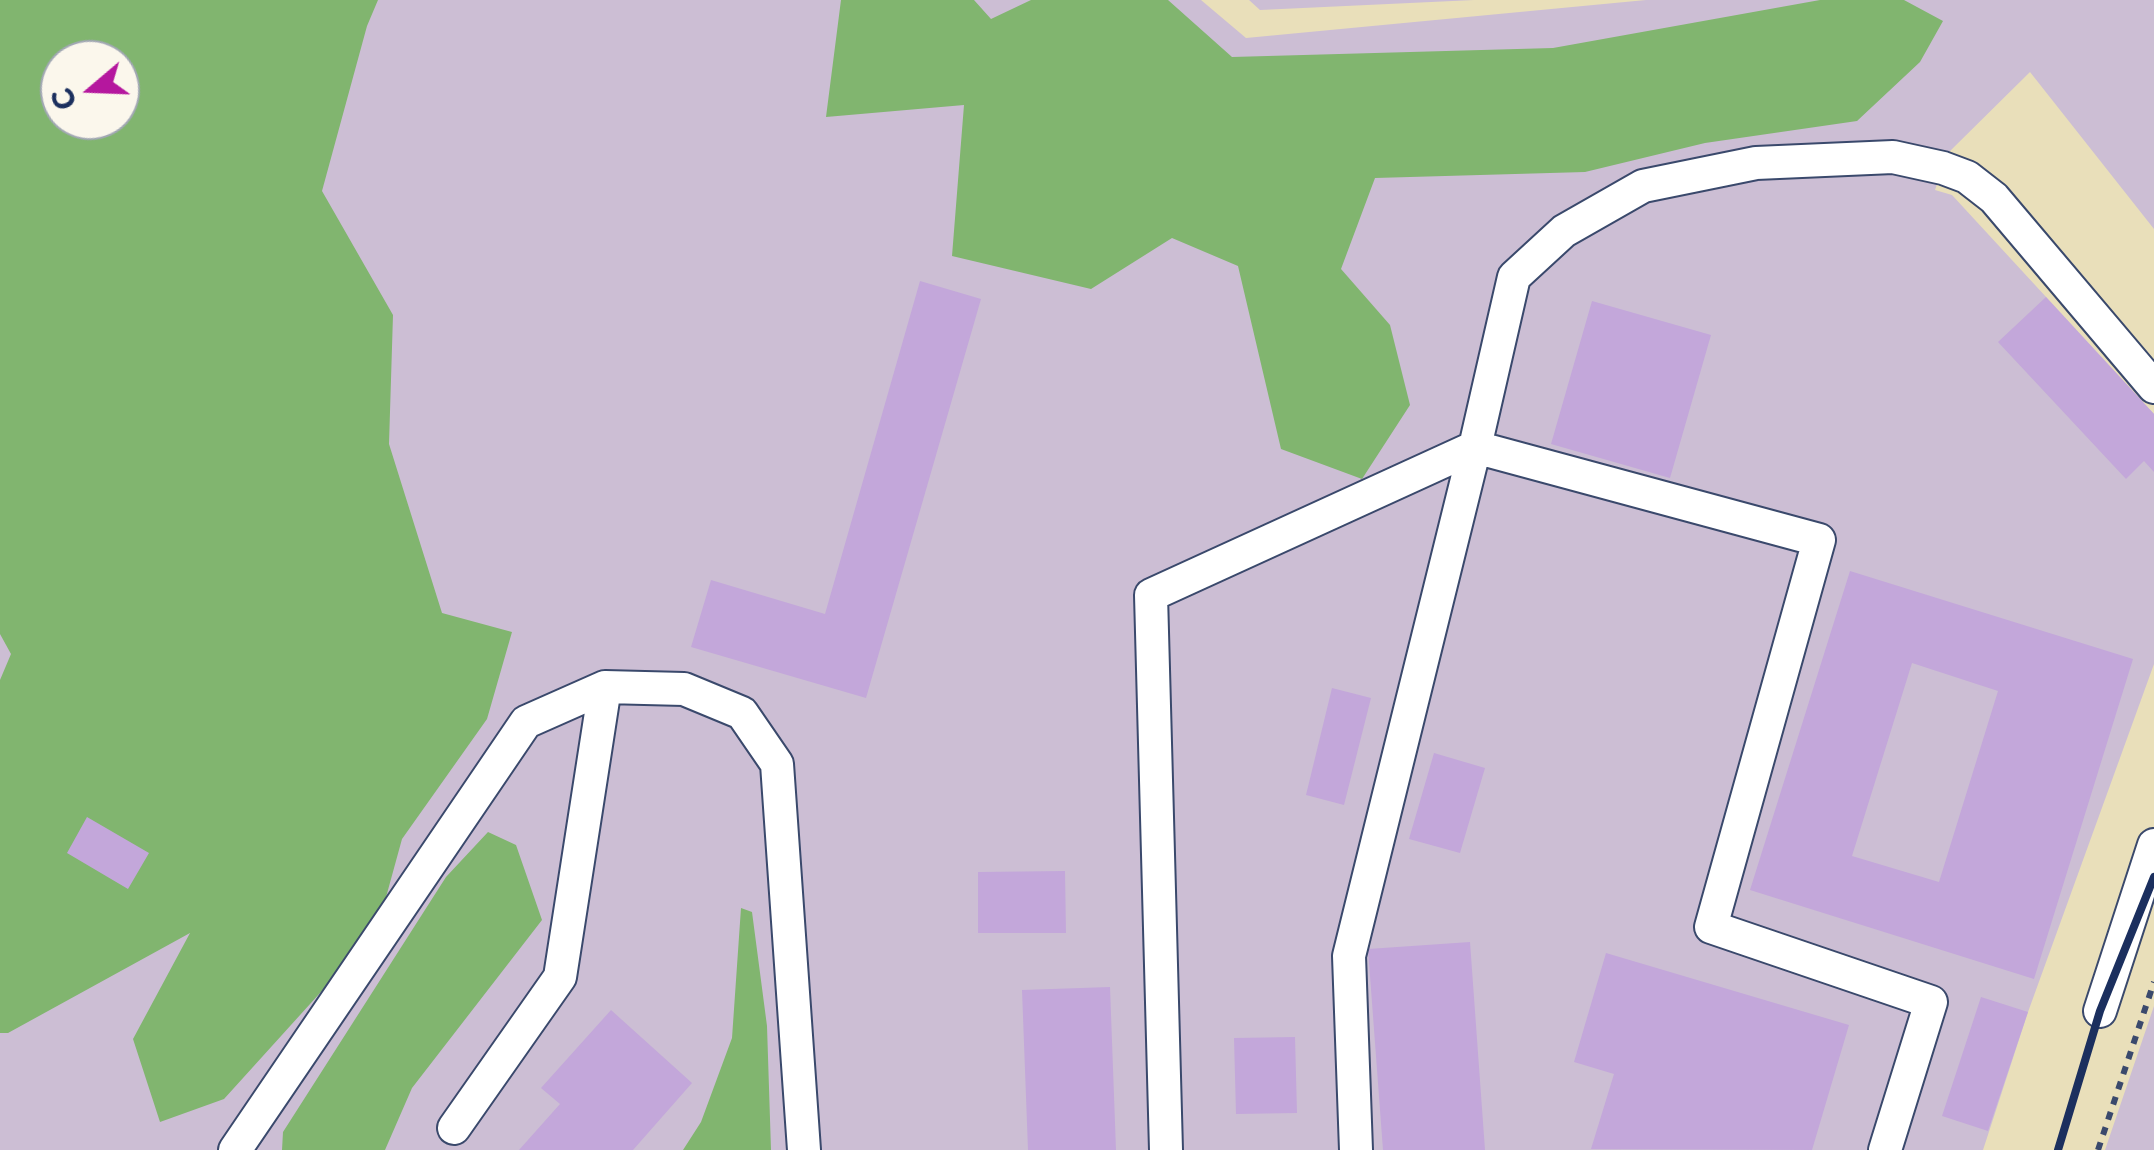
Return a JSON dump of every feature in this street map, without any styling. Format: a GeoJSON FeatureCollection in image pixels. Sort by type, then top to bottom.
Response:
{"type":"FeatureCollection","features":[{"type":"Feature","properties":{"kind":"street"},"geometry":{"type":"LineString","coordinates":[[1356,1150],[1349,956],[1514,277],[1564,231],[1643,186],[1756,163],[1894,158],[1966,177],[1994,198],[2154,386]]}},
{"type":"Feature","properties":{"kind":"street"},"geometry":{"type":"LineString","coordinates":[[1166,1150],[1151,595],[1475,446],[1819,540],[1710,927],[1931,1002],[1885,1150]]}},
{"type":"Feature","properties":{"kind":"street"},"geometry":{"type":"LineString","coordinates":[[454,1128],[560,978],[604,687]]}},
{"type":"Feature","properties":{"kind":"street"},"geometry":{"type":"LineString","coordinates":[[235,1150],[526,722],[604,687],[684,688],[742,713],[778,764],[804,1150]]}},
{"type":"Feature","properties":{"kind":"street"},"geometry":{"type":"LineString","coordinates":[[2100,1011],[2154,845]]}},
{"type":"Feature","properties":{"kind":"path"},"geometry":{"type":"LineString","coordinates":[[2098,1150],[2154,982]]}},
{"type":"Feature","properties":{"kind":"shaded area"},"geometry":{"type":"Polygon","coordinates":[[[0,0],[1201,0],[1246,38],[1646,0],[2154,0],[2154,229],[2030,72],[1948,153],[1935,190],[1952,195],[2154,414],[2154,664],[2028,1012],[1983,1150],[0,1150],[0,0]]]}},
{"type":"Feature","properties":{"kind":"shaded area"},"geometry":{"type":"Polygon","coordinates":[[[1249,0],[1474,0],[1260,10],[1249,0]]]}},
{"type":"Feature","properties":{"kind":"shaded area"},"geometry":{"type":"Polygon","coordinates":[[[2154,1006],[2154,1150],[2105,1150],[2154,1006]]]}},
{"type":"Feature","properties":{"kind":"green space"},"geometry":{"type":"Polygon","coordinates":[[[0,0],[378,0],[367,26],[322,191],[393,315],[389,444],[442,613],[512,632],[487,719],[402,839],[377,930],[224,1099],[160,1122],[133,1039],[190,933],[8,1033],[0,1033],[0,680],[11,654],[0,634],[0,0]]]}},
{"type":"Feature","properties":{"kind":"green space"},"geometry":{"type":"Polygon","coordinates":[[[841,0],[974,0],[991,19],[1031,0],[1168,0],[1232,57],[1553,48],[1820,0],[1904,0],[1943,21],[1920,62],[1857,121],[1705,143],[1585,172],[1375,178],[1341,269],[1390,325],[1410,405],[1362,479],[1281,449],[1238,266],[1172,238],[1091,289],[952,256],[964,105],[826,117],[841,0]]]}},
{"type":"Feature","properties":{"kind":"green space"},"geometry":{"type":"Polygon","coordinates":[[[488,832],[516,845],[542,920],[412,1088],[385,1150],[282,1150],[283,1132],[446,877],[488,832]]]}},
{"type":"Feature","properties":{"kind":"green space"},"geometry":{"type":"Polygon","coordinates":[[[741,908],[752,912],[767,1026],[771,1150],[683,1150],[701,1122],[732,1038],[741,908]]]}},
{"type":"Feature","properties":{"kind":"building"},"geometry":{"type":"Polygon","coordinates":[[[920,281],[981,299],[866,698],[691,647],[711,580],[825,614],[920,281]]]}},
{"type":"Feature","properties":{"kind":"building"},"geometry":{"type":"Polygon","coordinates":[[[2046,297],[2154,414],[2154,472],[2144,461],[2126,479],[1998,342],[2046,297]]]}},
{"type":"Feature","properties":{"kind":"building"},"geometry":{"type":"Polygon","coordinates":[[[1592,301],[1711,335],[1670,478],[1551,444],[1592,301]]]}},
{"type":"Feature","properties":{"kind":"building"},"geometry":{"type":"Polygon","coordinates":[[[1850,571],[2133,659],[2034,979],[1750,890],[1850,571]],[[1912,663],[1852,856],[1939,882],[1998,691],[1912,663]]]}},
{"type":"Feature","properties":{"kind":"building"},"geometry":{"type":"Polygon","coordinates":[[[1332,688],[1371,698],[1344,805],[1306,795],[1332,688]]]}},
{"type":"Feature","properties":{"kind":"building"},"geometry":{"type":"Polygon","coordinates":[[[1434,753],[1485,768],[1460,853],[1409,839],[1434,753]]]}},
{"type":"Feature","properties":{"kind":"building"},"geometry":{"type":"Polygon","coordinates":[[[87,817],[149,853],[128,889],[67,853],[87,817]]]}},
{"type":"Feature","properties":{"kind":"building"},"geometry":{"type":"Polygon","coordinates":[[[1065,871],[1066,933],[978,933],[978,872],[1065,871]]]}},
{"type":"Feature","properties":{"kind":"building"},"geometry":{"type":"Polygon","coordinates":[[[1470,942],[1485,1150],[1383,1150],[1368,949],[1470,942]]]}},
{"type":"Feature","properties":{"kind":"building"},"geometry":{"type":"Polygon","coordinates":[[[1606,953],[1849,1025],[1812,1150],[1591,1149],[1614,1074],[1574,1062],[1606,953]]]}},
{"type":"Feature","properties":{"kind":"building"},"geometry":{"type":"Polygon","coordinates":[[[1110,987],[1116,1150],[1028,1150],[1022,990],[1110,987]]]}},
{"type":"Feature","properties":{"kind":"building"},"geometry":{"type":"Polygon","coordinates":[[[1981,997],[2028,1012],[1988,1131],[1942,1116],[1981,997]]]}},
{"type":"Feature","properties":{"kind":"building"},"geometry":{"type":"Polygon","coordinates":[[[611,1010],[692,1083],[633,1150],[519,1150],[560,1104],[541,1088],[611,1010]]]}},
{"type":"Feature","properties":{"kind":"building"},"geometry":{"type":"Polygon","coordinates":[[[1295,1037],[1297,1113],[1236,1114],[1234,1038],[1295,1037]]]}},
{"type":"Feature","properties":{"kind":"railway"},"geometry":{"type":"LineString","coordinates":[[2058,1150],[2100,1011],[2154,877]]}}]}
